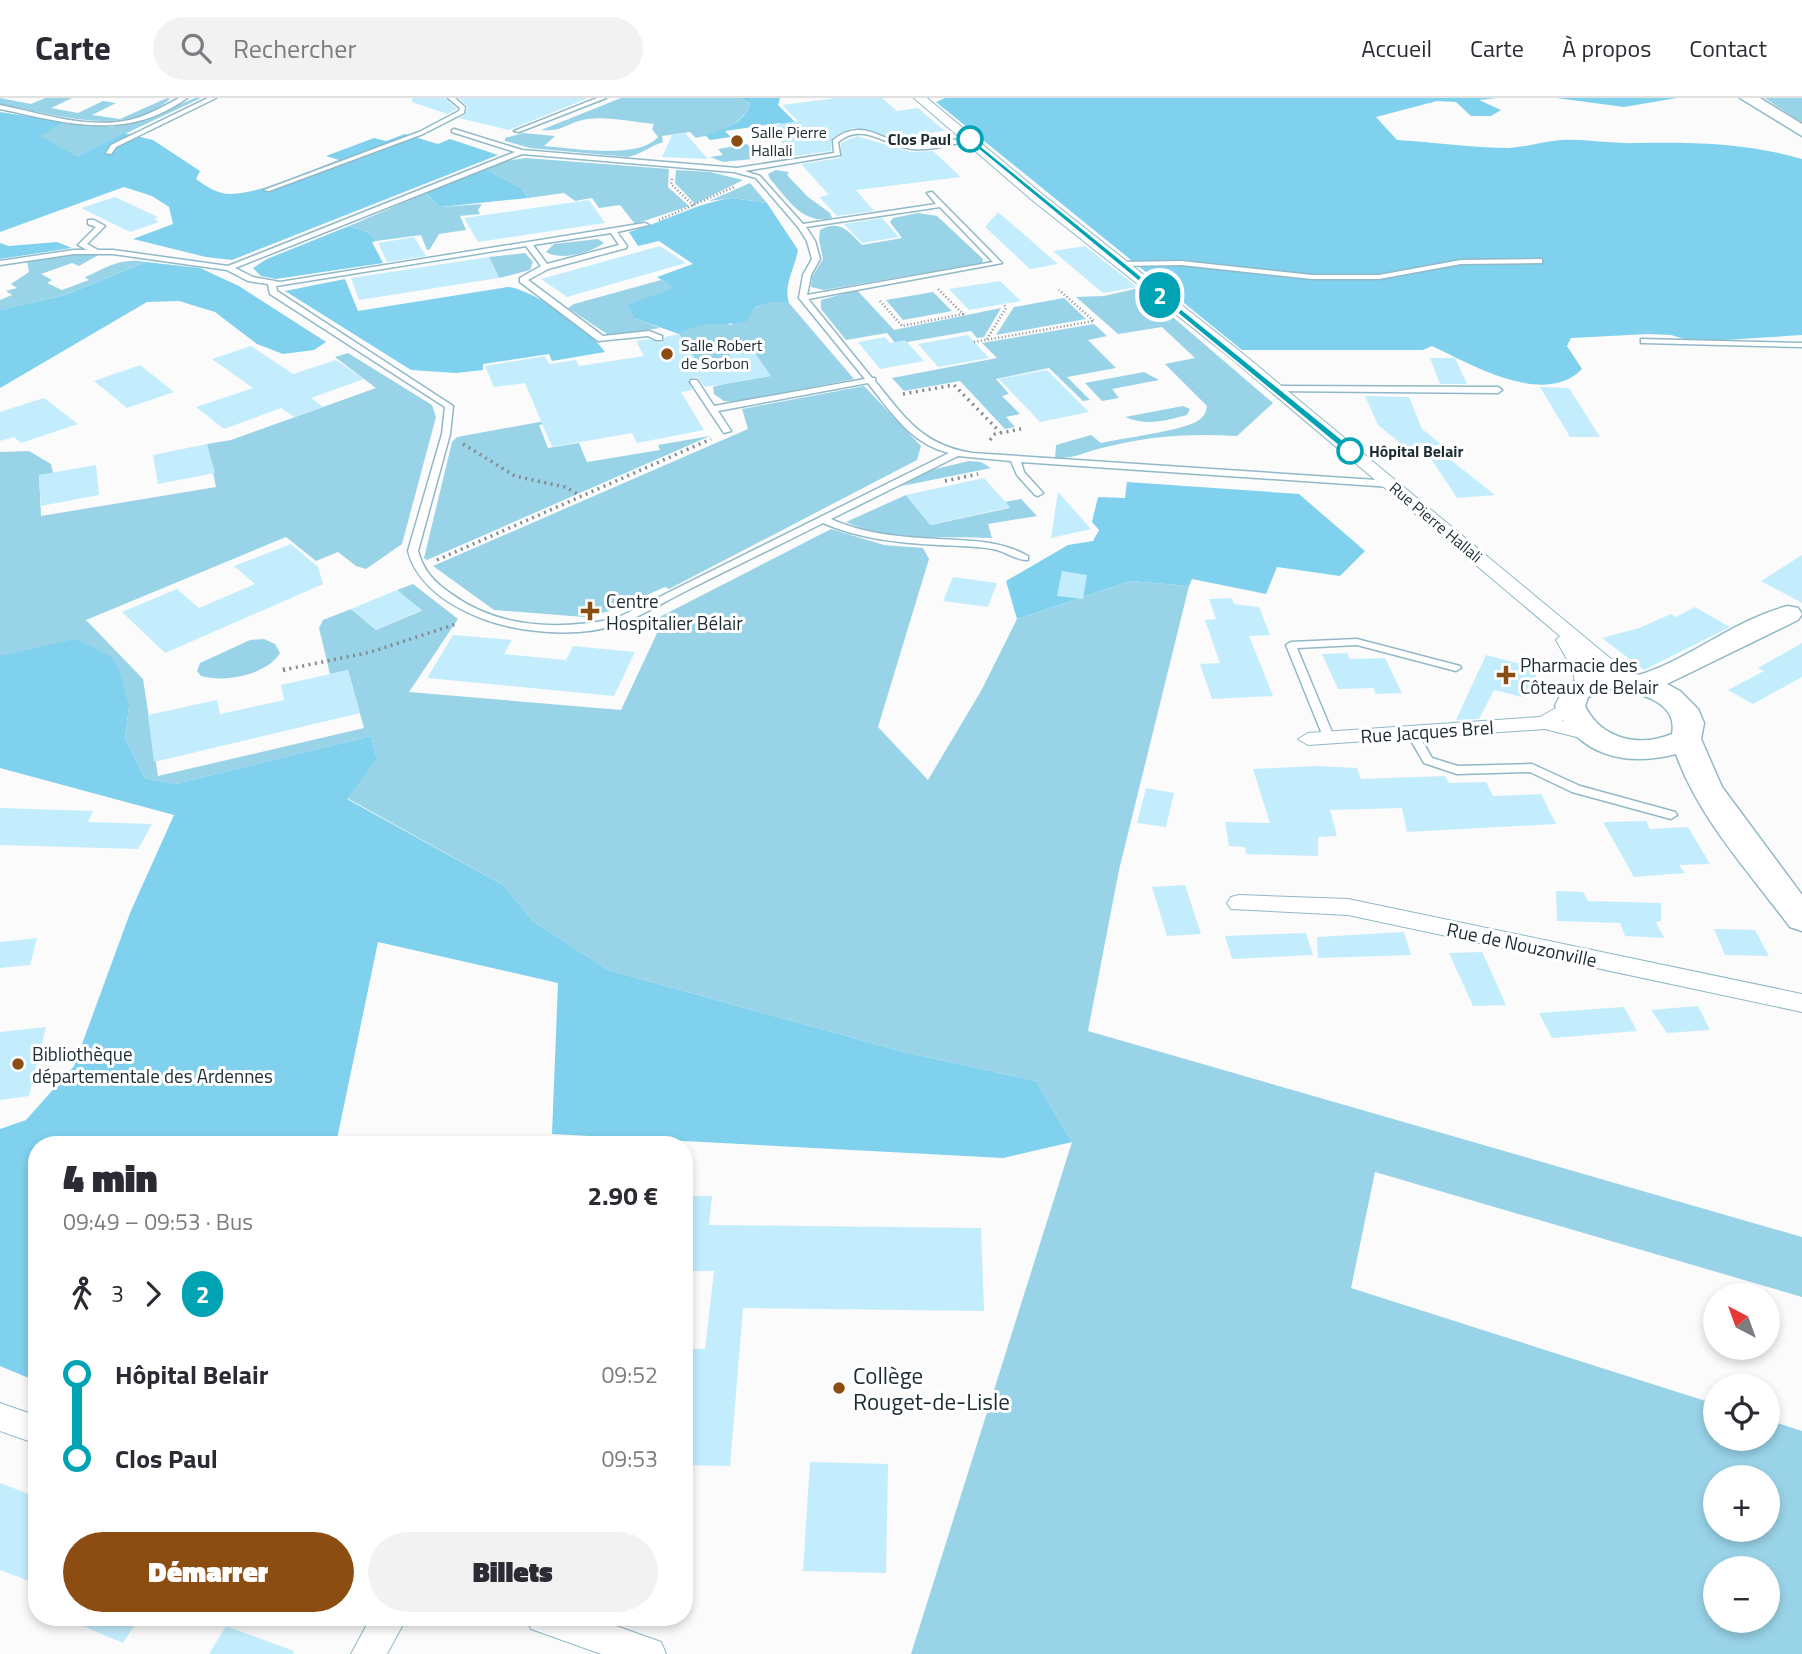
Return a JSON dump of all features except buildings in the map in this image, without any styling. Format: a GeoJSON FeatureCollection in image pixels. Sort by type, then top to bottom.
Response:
{"type":"FeatureCollection","features":[{"type":"Feature","properties":{"kind":"main road"},"geometry":{"type":"LineString","coordinates":[[1748,98],[1802,131]]}},
{"type":"Feature","properties":{"kind":"main road"},"geometry":{"type":"LineString","coordinates":[[1795,610],[1754,628],[1672,674],[1633,683],[1592,683],[1577,697],[1579,725],[1609,744],[1644,751],[1676,768],[1698,785],[1732,825],[1802,919]]}},
{"type":"Feature","properties":{"kind":"main road"},"geometry":{"type":"LineString","coordinates":[[1682,708],[1695,684],[1717,662],[1795,610]]}},
{"type":"Feature","properties":{"kind":"main road"},"geometry":{"type":"LineString","coordinates":[[1633,683],[1666,695],[1682,708],[1690,721],[1686,739],[1671,748],[1644,751]]}},
{"type":"Feature","properties":{"kind":"main road"},"geometry":{"type":"LineString","coordinates":[[1686,739],[1696,766],[1732,825]]}},
{"type":"Feature","properties":{"kind":"street","name":"Rue Pierre Hallali"},"geometry":{"type":"LineString","coordinates":[[920,98],[1391,484],[1559,628],[1633,683]]}},
{"type":"Feature","properties":{"kind":"street","name":"Rue Pierre Hallali"},"geometry":{"type":"LineString","coordinates":[[1559,628],[1581,663],[1586,677],[1577,697]]}},
{"type":"Feature","properties":{"kind":"street"},"geometry":{"type":"LineString","coordinates":[[1545,723],[1577,697]]}},
{"type":"Feature","properties":{"kind":"street","name":"Rue Jacques Brel"},"geometry":{"type":"LineString","coordinates":[[1318,738],[1545,723],[1596,736]]}},
{"type":"Feature","properties":{"kind":"street","name":"Rue de Nouzonville"},"geometry":{"type":"LineString","coordinates":[[1239,903],[1348,907],[1802,1003]]}},
{"type":"Feature","properties":{"kind":"street"},"geometry":{"type":"LineString","coordinates":[[0,1417],[28,1427]]}},
{"type":"Feature","properties":{"kind":"street"},"geometry":{"type":"LineString","coordinates":[[368,1654],[385,1626]]}},
{"type":"Feature","properties":{"kind":"street"},"geometry":{"type":"LineString","coordinates":[[569,1626],[649,1654]]}},
{"type":"Feature","properties":{"kind":"lane"},"geometry":{"type":"LineString","coordinates":[[0,107],[95,124],[116,124],[139,120],[184,98]]}},
{"type":"Feature","properties":{"kind":"lane"},"geometry":{"type":"LineString","coordinates":[[110,153],[113,146],[213,98]]}},
{"type":"Feature","properties":{"kind":"lane"},"geometry":{"type":"LineString","coordinates":[[267,190],[421,133],[462,113],[463,108],[452,98]]}},
{"type":"Feature","properties":{"kind":"lane"},"geometry":{"type":"LineString","coordinates":[[517,131],[603,98]]}},
{"type":"Feature","properties":{"kind":"lane"},"geometry":{"type":"LineString","coordinates":[[454,131],[522,152],[735,170],[758,177],[811,241],[816,259],[807,275],[803,298],[909,428],[926,444],[955,454],[1391,484]]}},
{"type":"Feature","properties":{"kind":"lane"},"geometry":{"type":"LineString","coordinates":[[735,170],[838,154],[835,141],[839,136],[856,132],[875,133],[907,147],[970,139]]}},
{"type":"Feature","properties":{"kind":"lane"},"geometry":{"type":"LineString","coordinates":[[229,268],[522,152]]}},
{"type":"Feature","properties":{"kind":"lane"},"geometry":{"type":"LineString","coordinates":[[803,298],[998,263],[930,193]]}},
{"type":"Feature","properties":{"kind":"lane"},"geometry":{"type":"LineString","coordinates":[[801,226],[941,205]]}},
{"type":"Feature","properties":{"kind":"lane"},"geometry":{"type":"LineString","coordinates":[[91,222],[101,226],[82,245],[98,252]]}},
{"type":"Feature","properties":{"kind":"lane"},"geometry":{"type":"LineString","coordinates":[[0,263],[75,252],[98,252],[229,268],[272,284],[645,225]]}},
{"type":"Feature","properties":{"kind":"lane"},"geometry":{"type":"LineString","coordinates":[[613,230],[622,246],[545,267],[523,280],[601,339],[649,333],[659,338]]}},
{"type":"Feature","properties":{"kind":"lane"},"geometry":{"type":"LineString","coordinates":[[528,244],[545,267]]}},
{"type":"Feature","properties":{"kind":"lane"},"geometry":{"type":"LineString","coordinates":[[1121,264],[1181,263],[1312,277],[1379,277],[1461,262],[1539,261]]}},
{"type":"Feature","properties":{"kind":"lane"},"geometry":{"type":"LineString","coordinates":[[272,284],[273,292],[449,406],[446,434],[412,551],[417,569],[449,598],[476,615],[509,625],[569,630],[618,621],[955,454]]}},
{"type":"Feature","properties":{"kind":"lane"},"geometry":{"type":"LineString","coordinates":[[1644,341],[1802,345]]}},
{"type":"Feature","properties":{"kind":"lane"},"geometry":{"type":"LineString","coordinates":[[712,409],[872,380]]}},
{"type":"Feature","properties":{"kind":"lane"},"geometry":{"type":"LineString","coordinates":[[694,382],[727,432]]}},
{"type":"Feature","properties":{"kind":"lane"},"geometry":{"type":"LineString","coordinates":[[1276,389],[1498,390]]}},
{"type":"Feature","properties":{"kind":"lane"},"geometry":{"type":"LineString","coordinates":[[1015,459],[1020,473],[1038,493]]}},
{"type":"Feature","properties":{"kind":"lane"},"geometry":{"type":"LineString","coordinates":[[822,519],[866,535],[982,544],[1013,550],[1025,558]]}},
{"type":"Feature","properties":{"kind":"lane"},"geometry":{"type":"LineString","coordinates":[[1318,738],[1291,645],[1357,642],[1456,668]]}},
{"type":"Feature","properties":{"kind":"lane"},"geometry":{"type":"LineString","coordinates":[[1412,732],[1428,760],[1457,770],[1532,768],[1576,789],[1671,815]]}},
{"type":"Feature","properties":{"kind":"path"},"geometry":{"type":"LineString","coordinates":[[673,174],[671,184],[694,206]]}},
{"type":"Feature","properties":{"kind":"path"},"geometry":{"type":"LineString","coordinates":[[645,225],[740,185]]}},
{"type":"Feature","properties":{"kind":"path"},"geometry":{"type":"LineString","coordinates":[[867,286],[902,326],[963,314],[925,276]]}},
{"type":"Feature","properties":{"kind":"path"},"geometry":{"type":"LineString","coordinates":[[974,342],[1094,321],[1059,290]]}},
{"type":"Feature","properties":{"kind":"path"},"geometry":{"type":"LineString","coordinates":[[987,340],[1006,308],[1004,304]]}},
{"type":"Feature","properties":{"kind":"path"},"geometry":{"type":"LineString","coordinates":[[885,397],[954,385],[1000,433]]}},
{"type":"Feature","properties":{"kind":"path"},"geometry":{"type":"LineString","coordinates":[[417,569],[727,432]]}},
{"type":"Feature","properties":{"kind":"path"},"geometry":{"type":"LineString","coordinates":[[446,434],[515,476],[565,487],[582,496]]}},
{"type":"Feature","properties":{"kind":"path"},"geometry":{"type":"LineString","coordinates":[[284,670],[349,659],[408,644],[476,615]]}},
{"type":"Feature","properties":{"kind":"shaded area"},"geometry":{"type":"Polygon","coordinates":[[[0,98],[31,104],[45,98],[72,98],[51,108],[78,113],[103,101],[116,103],[92,115],[120,119],[170,99],[151,111],[131,118],[110,121],[43,113],[0,104],[0,98]]]}},
{"type":"Feature","properties":{"kind":"shaded area"},"geometry":{"type":"Polygon","coordinates":[[[195,98],[201,98],[78,156],[39,136],[65,122],[111,127],[137,122],[195,98]]]}},
{"type":"Feature","properties":{"kind":"shaded area"},"geometry":{"type":"Polygon","coordinates":[[[621,98],[740,98],[750,103],[742,117],[728,128],[696,138],[690,132],[662,136],[663,142],[628,157],[530,148],[505,141],[505,138],[523,133],[555,136],[544,146],[588,150],[621,150],[649,144],[658,137],[652,129],[654,124],[604,118],[575,122],[555,130],[541,130],[621,98]]]}},
{"type":"Feature","properties":{"kind":"shaded area"},"geometry":{"type":"Polygon","coordinates":[[[740,98],[780,98],[778,105],[798,125],[784,127],[780,123],[725,131],[731,137],[710,140],[705,135],[726,128],[743,116],[750,103],[740,98]]]}},
{"type":"Feature","properties":{"kind":"shaded area"},"geometry":{"type":"Polygon","coordinates":[[[945,98],[1497,98],[1479,100],[1501,110],[1491,116],[1471,116],[1456,102],[1437,101],[1376,117],[1397,140],[1509,148],[1562,140],[1699,143],[1761,150],[1802,159],[1802,335],[1694,342],[1671,335],[1648,334],[1571,338],[1567,346],[1582,369],[1566,380],[1548,384],[1528,384],[1507,379],[1432,346],[1423,350],[1242,350],[936,102],[945,98]]]}},
{"type":"Feature","properties":{"kind":"shaded area"},"geometry":{"type":"Polygon","coordinates":[[[1556,98],[1677,98],[1624,107],[1556,98]]]}},
{"type":"Feature","properties":{"kind":"shaded area"},"geometry":{"type":"Polygon","coordinates":[[[1765,98],[1802,98],[1802,123],[1765,98]]]}},
{"type":"Feature","properties":{"kind":"shaded area"},"geometry":{"type":"Polygon","coordinates":[[[0,112],[65,122],[40,136],[78,156],[124,133],[153,140],[200,171],[196,179],[226,194],[244,193],[285,181],[339,160],[326,156],[374,138],[386,141],[405,134],[438,144],[450,139],[498,155],[232,260],[206,257],[133,239],[173,224],[169,207],[152,196],[124,187],[0,232],[0,112]]]}},
{"type":"Feature","properties":{"kind":"shaded area"},"geometry":{"type":"Polygon","coordinates":[[[747,144],[762,158],[723,162],[710,157],[723,155],[718,149],[747,144]]]}},
{"type":"Feature","properties":{"kind":"shaded area"},"geometry":{"type":"Polygon","coordinates":[[[526,158],[669,169],[668,187],[689,206],[635,224],[620,205],[599,208],[592,198],[575,201],[564,193],[528,198],[521,188],[485,169],[504,161],[526,158]]]}},
{"type":"Feature","properties":{"kind":"shaded area"},"geometry":{"type":"Polygon","coordinates":[[[485,169],[521,188],[528,198],[440,207],[426,193],[485,169]]]}},
{"type":"Feature","properties":{"kind":"shaded area"},"geometry":{"type":"Polygon","coordinates":[[[676,170],[710,172],[743,180],[695,204],[675,183],[676,170]]]}},
{"type":"Feature","properties":{"kind":"shaded area"},"geometry":{"type":"Polygon","coordinates":[[[776,170],[789,172],[787,175],[808,197],[830,213],[832,218],[812,218],[796,209],[770,179],[768,174],[776,170]]]}},
{"type":"Feature","properties":{"kind":"shaded area"},"geometry":{"type":"Polygon","coordinates":[[[750,183],[767,203],[732,198],[709,201],[750,183]]]}},
{"type":"Feature","properties":{"kind":"shaded area"},"geometry":{"type":"Polygon","coordinates":[[[426,193],[440,207],[482,204],[478,210],[480,214],[460,216],[466,230],[439,234],[427,250],[421,235],[376,241],[368,232],[349,226],[426,193]]]}},
{"type":"Feature","properties":{"kind":"shaded area"},"geometry":{"type":"Polygon","coordinates":[[[732,198],[767,203],[798,250],[788,283],[789,303],[775,302],[758,306],[747,321],[698,326],[679,334],[636,319],[627,305],[674,288],[657,277],[693,264],[659,241],[638,246],[629,232],[706,204],[732,198]]]}},
{"type":"Feature","properties":{"kind":"shaded area"},"geometry":{"type":"Polygon","coordinates":[[[918,213],[937,216],[983,259],[982,263],[824,290],[811,287],[812,277],[823,259],[820,230],[838,226],[848,231],[862,245],[902,238],[890,222],[893,218],[918,213]]]}},
{"type":"Feature","properties":{"kind":"shaded area"},"geometry":{"type":"Polygon","coordinates":[[[349,226],[368,232],[376,241],[372,242],[383,263],[276,279],[261,276],[253,268],[267,259],[349,226]]]}},
{"type":"Feature","properties":{"kind":"shaded area"},"geometry":{"type":"Polygon","coordinates":[[[598,239],[604,243],[583,253],[559,256],[546,252],[554,244],[598,239]]]}},
{"type":"Feature","properties":{"kind":"shaded area"},"geometry":{"type":"Polygon","coordinates":[[[57,242],[72,248],[0,259],[0,243],[9,246],[57,242]]]}},
{"type":"Feature","properties":{"kind":"shaded area"},"geometry":{"type":"Polygon","coordinates":[[[525,253],[533,262],[530,270],[499,278],[489,257],[525,253]]]}},
{"type":"Feature","properties":{"kind":"shaded area"},"geometry":{"type":"Polygon","coordinates":[[[70,254],[100,254],[79,266],[72,263],[41,274],[52,280],[47,283],[62,290],[89,280],[85,277],[114,264],[128,261],[146,262],[65,295],[0,310],[0,300],[12,295],[6,291],[17,288],[11,284],[29,272],[27,261],[70,254]]]}},
{"type":"Feature","properties":{"kind":"shaded area"},"geometry":{"type":"Polygon","coordinates":[[[146,262],[200,268],[239,286],[326,342],[314,350],[283,354],[257,344],[215,312],[179,301],[147,302],[0,388],[0,310],[65,295],[146,262]]]}},
{"type":"Feature","properties":{"kind":"shaded area"},"geometry":{"type":"Polygon","coordinates":[[[345,279],[358,311],[508,287],[519,290],[561,312],[605,352],[552,361],[549,354],[483,364],[483,370],[456,373],[411,370],[285,291],[345,279]]]}},
{"type":"Feature","properties":{"kind":"shaded area"},"geometry":{"type":"Polygon","coordinates":[[[661,280],[675,288],[636,319],[660,328],[610,336],[568,308],[574,304],[661,280]]]}},
{"type":"Feature","properties":{"kind":"shaded area"},"geometry":{"type":"Polygon","coordinates":[[[1139,288],[1273,403],[1237,436],[1186,435],[1152,438],[1055,458],[1056,445],[1091,435],[1101,443],[1167,431],[1191,424],[1205,413],[1207,406],[1165,364],[1195,358],[1162,327],[1118,334],[1076,297],[1104,296],[1139,288]]]}},
{"type":"Feature","properties":{"kind":"shaded area"},"geometry":{"type":"Polygon","coordinates":[[[857,290],[894,330],[1001,308],[984,337],[977,338],[971,331],[896,344],[887,333],[846,340],[821,309],[821,300],[857,290]]]}},
{"type":"Feature","properties":{"kind":"shaded area"},"geometry":{"type":"Polygon","coordinates":[[[933,292],[952,311],[903,320],[886,300],[933,292]]]}},
{"type":"Feature","properties":{"kind":"shaded area"},"geometry":{"type":"Polygon","coordinates":[[[1064,298],[1086,319],[996,335],[1014,307],[1064,298]]]}},
{"type":"Feature","properties":{"kind":"shaded area"},"geometry":{"type":"Polygon","coordinates":[[[766,301],[789,303],[854,379],[735,402],[724,401],[714,394],[713,387],[719,385],[770,376],[736,356],[722,358],[700,367],[679,334],[704,324],[731,325],[766,301]]]}},
{"type":"Feature","properties":{"kind":"shaded area"},"geometry":{"type":"Polygon","coordinates":[[[1094,324],[1107,336],[1088,340],[1116,368],[1067,377],[1090,400],[1083,401],[1049,368],[996,379],[1009,394],[1002,396],[1020,414],[1006,417],[1015,427],[1005,429],[960,381],[904,391],[892,378],[997,358],[982,343],[1094,324]]]}},
{"type":"Feature","properties":{"kind":"shaded area"},"geometry":{"type":"Polygon","coordinates":[[[348,353],[432,405],[436,417],[402,544],[366,569],[356,566],[338,552],[316,561],[286,537],[86,620],[143,679],[158,776],[364,728],[348,670],[330,674],[319,628],[323,620],[351,609],[376,630],[421,611],[397,590],[413,584],[458,619],[409,692],[621,710],[659,629],[640,627],[831,529],[884,545],[923,548],[929,559],[878,727],[928,780],[981,691],[1017,619],[1130,581],[1189,586],[1119,870],[1088,1031],[1802,1237],[1802,1297],[1780,1291],[1780,1283],[1754,1283],[1375,1172],[1351,1288],[1703,1400],[1703,1451],[1780,1451],[1780,1424],[1802,1431],[1802,1654],[911,1654],[1072,1142],[1036,1081],[904,1052],[608,970],[533,921],[503,885],[347,798],[377,759],[371,736],[175,784],[145,778],[125,738],[129,707],[0,656],[0,452],[29,451],[51,464],[53,473],[39,475],[41,516],[216,487],[207,444],[231,440],[376,388],[335,357],[348,353]]]}},
{"type":"Feature","properties":{"kind":"shaded area"},"geometry":{"type":"Polygon","coordinates":[[[1144,372],[1159,380],[1112,389],[1119,398],[1102,401],[1085,383],[1144,372]]]}},
{"type":"Feature","properties":{"kind":"shaded area"},"geometry":{"type":"Polygon","coordinates":[[[864,386],[921,446],[917,460],[669,589],[665,587],[610,611],[584,617],[494,610],[433,566],[748,429],[742,409],[864,386]]]}},
{"type":"Feature","properties":{"kind":"shaded area"},"geometry":{"type":"Polygon","coordinates":[[[1183,406],[1190,409],[1187,415],[1163,421],[1148,422],[1125,417],[1183,406]]]}},
{"type":"Feature","properties":{"kind":"shaded area"},"geometry":{"type":"Polygon","coordinates":[[[589,413],[591,416],[539,425],[548,448],[579,443],[587,462],[660,450],[658,445],[710,436],[427,560],[424,558],[452,442],[457,437],[589,413]]]}},
{"type":"Feature","properties":{"kind":"shaded area"},"geometry":{"type":"Polygon","coordinates":[[[969,461],[981,462],[991,468],[902,486],[927,471],[969,461]]]}},
{"type":"Feature","properties":{"kind":"shaded area"},"geometry":{"type":"Polygon","coordinates":[[[1127,482],[1299,494],[1365,551],[1340,576],[1277,567],[1266,594],[1192,579],[1189,586],[1130,581],[1017,619],[1006,581],[1068,545],[1093,541],[1099,530],[1092,522],[1098,497],[1125,498],[1127,482]]]}},
{"type":"Feature","properties":{"kind":"shaded area"},"geometry":{"type":"Polygon","coordinates":[[[906,495],[931,525],[1009,508],[1005,502],[1021,499],[1037,516],[988,524],[992,538],[880,533],[846,522],[906,495]]]}},
{"type":"Feature","properties":{"kind":"shaded area"},"geometry":{"type":"Polygon","coordinates":[[[76,639],[111,657],[120,672],[129,707],[125,738],[145,778],[175,784],[371,736],[377,759],[347,799],[503,885],[533,921],[608,970],[904,1052],[1036,1081],[1072,1142],[1003,1158],[693,1142],[693,1136],[552,1134],[558,983],[378,942],[338,1136],[28,1136],[28,1378],[0,1366],[0,1129],[26,1120],[74,1066],[130,913],[174,815],[0,768],[0,656],[76,639]]]}},
{"type":"Feature","properties":{"kind":"shaded area"},"geometry":{"type":"Polygon","coordinates":[[[264,639],[275,644],[280,653],[274,661],[255,672],[232,678],[210,678],[201,676],[197,671],[200,663],[250,640],[264,639]]]}},
{"type":"Feature","properties":{"kind":"bus line","name":"2"},"geometry":{"type":"LineString","coordinates":[[970,139],[1037,197],[1237,356],[1350,451]]}},
{"type":"Feature","properties":{"kind":"place","name":"Clos Paul"},"geometry":{"type":"Point","coordinates":[970,139]}},
{"type":"Feature","properties":{"kind":"place","name":"Salle Pierre Hallali"},"geometry":{"type":"Point","coordinates":[737,141]}},
{"type":"Feature","properties":{"kind":"place","name":"Salle Robert de Sorbon"},"geometry":{"type":"Point","coordinates":[667,354]}},
{"type":"Feature","properties":{"kind":"place","name":"Hôpital Belair"},"geometry":{"type":"Point","coordinates":[1350,451]}},
{"type":"Feature","properties":{"kind":"place","name":"Centre Hospitalier Bélair"},"geometry":{"type":"Point","coordinates":[590,611]}},
{"type":"Feature","properties":{"kind":"place","name":"Pharmacie des Côteaux de Belair"},"geometry":{"type":"Point","coordinates":[1506,675]}},
{"type":"Feature","properties":{"kind":"place","name":"Bibliothèque départementale des Ardennes"},"geometry":{"type":"Point","coordinates":[18,1064]}},
{"type":"Feature","properties":{"kind":"place","name":"Collège Rouget-de-Lisle"},"geometry":{"type":"Point","coordinates":[839,1388]}}]}
